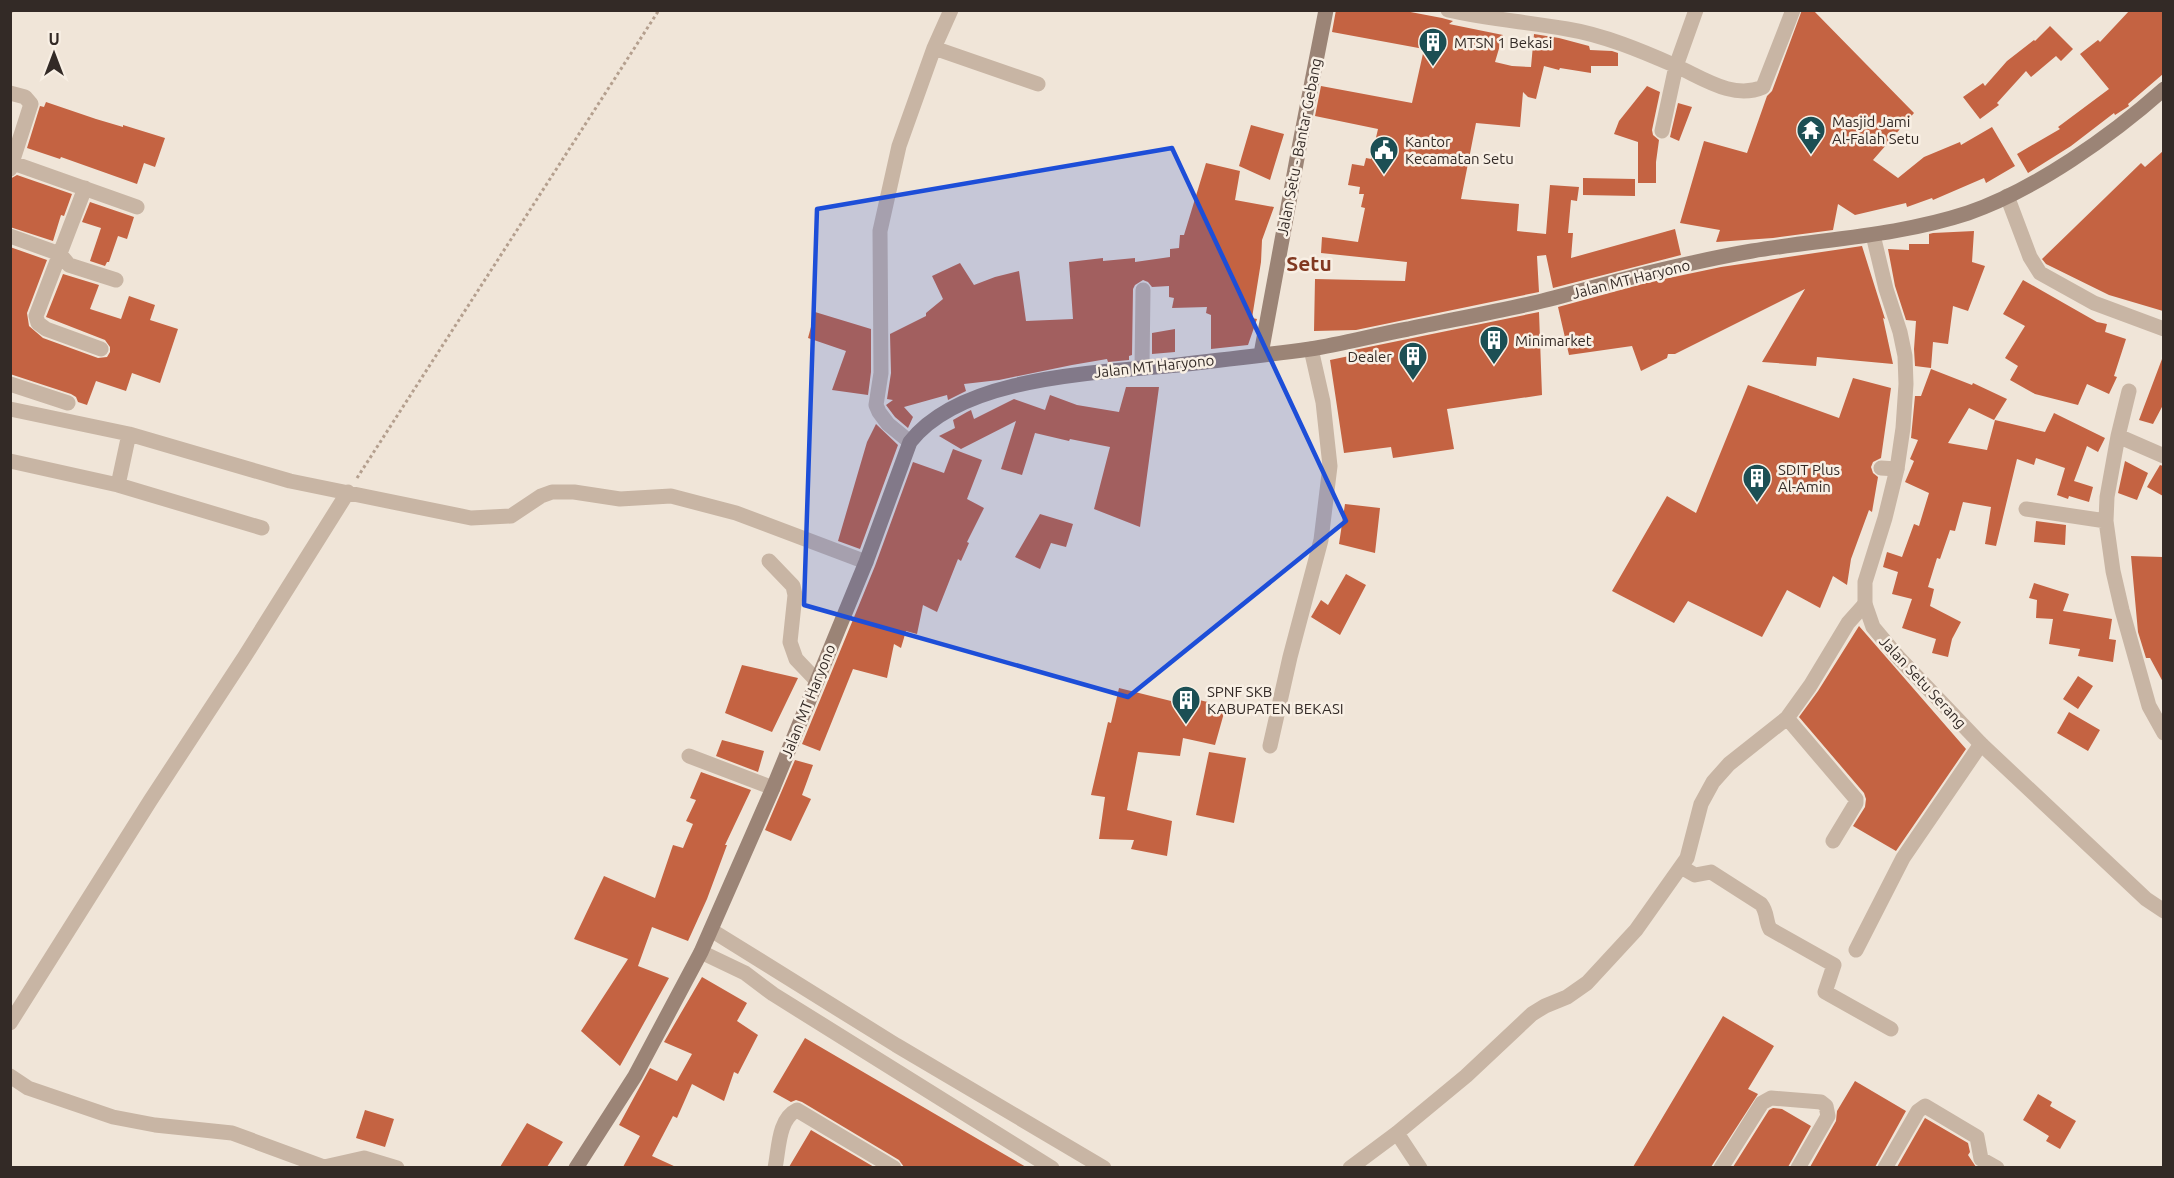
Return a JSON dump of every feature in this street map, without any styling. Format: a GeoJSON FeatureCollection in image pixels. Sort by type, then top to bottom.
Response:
{"type":"FeatureCollection","features":[{"type":"Feature","properties":{"kind":"main road","name":"Jalan Setu - Bantar Gebang"},"geometry":{"type":"LineString","coordinates":[[1262,354],[1326,10]]}},
{"type":"Feature","properties":{"kind":"main road","name":"Jalan MT Haryono"},"geometry":{"type":"LineString","coordinates":[[576,1167],[634,1076],[701,952],[773,788],[866,562],[910,442],[920,429],[933,419],[963,403],[1017,384],[1077,374],[1311,348],[1537,302],[1647,273],[1751,251],[1911,228],[1959,215],[2007,196],[2090,147],[2145,105],[2163,88]]}},
{"type":"Feature","properties":{"kind":"street"},"geometry":{"type":"LineString","coordinates":[[910,442],[888,424],[876,405],[881,373],[880,231],[899,146],[934,48],[951,10]]}},
{"type":"Feature","properties":{"kind":"street"},"geometry":{"type":"LineString","coordinates":[[1448,10],[1570,29],[1617,43],[1676,66],[1715,86],[1742,90],[1763,87],[1793,10]]}},
{"type":"Feature","properties":{"kind":"street"},"geometry":{"type":"LineString","coordinates":[[1662,131],[1676,66],[1696,10]]}},
{"type":"Feature","properties":{"kind":"street"},"geometry":{"type":"LineString","coordinates":[[934,48],[1038,84]]}},
{"type":"Feature","properties":{"kind":"street"},"geometry":{"type":"LineString","coordinates":[[10,93],[26,97],[31,104],[12,166],[85,188],[137,207]]}},
{"type":"Feature","properties":{"kind":"street"},"geometry":{"type":"LineString","coordinates":[[85,188],[36,316],[38,323],[46,329],[101,349]]}},
{"type":"Feature","properties":{"kind":"street"},"geometry":{"type":"LineString","coordinates":[[2007,196],[2030,257],[2040,273],[2094,303],[2163,329]]}},
{"type":"Feature","properties":{"kind":"street","name":"Jalan Setu Serang"},"geometry":{"type":"LineString","coordinates":[[1873,235],[1905,356],[1903,428],[1889,469],[1885,518],[1865,582],[1865,604],[1873,627],[1899,658],[1981,744],[2146,899],[2163,911]]}},
{"type":"Feature","properties":{"kind":"street"},"geometry":{"type":"LineString","coordinates":[[10,236],[60,254],[69,265],[116,280]]}},
{"type":"Feature","properties":{"kind":"street"},"geometry":{"type":"LineString","coordinates":[[1142,367],[1143,290]]}},
{"type":"Feature","properties":{"kind":"street"},"geometry":{"type":"LineString","coordinates":[[1270,746],[1290,657],[1321,540],[1330,465],[1323,402],[1311,348]]}},
{"type":"Feature","properties":{"kind":"street"},"geometry":{"type":"LineString","coordinates":[[10,384],[68,403]]}},
{"type":"Feature","properties":{"kind":"street"},"geometry":{"type":"LineString","coordinates":[[2129,391],[2118,436],[2106,521],[2113,571],[2163,733]]}},
{"type":"Feature","properties":{"kind":"street"},"geometry":{"type":"LineString","coordinates":[[10,409],[129,434],[290,481],[471,518],[511,516],[541,496],[552,492],[574,492],[620,499],[671,496],[736,513],[866,562]]}},
{"type":"Feature","properties":{"kind":"street"},"geometry":{"type":"LineString","coordinates":[[118,485],[129,434]]}},
{"type":"Feature","properties":{"kind":"street"},"geometry":{"type":"LineString","coordinates":[[2118,436],[2163,456]]}},
{"type":"Feature","properties":{"kind":"street"},"geometry":{"type":"LineString","coordinates":[[10,461],[118,485],[262,528]]}},
{"type":"Feature","properties":{"kind":"street"},"geometry":{"type":"LineString","coordinates":[[10,1023],[348,492]]}},
{"type":"Feature","properties":{"kind":"street"},"geometry":{"type":"LineString","coordinates":[[2026,510],[2106,521]]}},
{"type":"Feature","properties":{"kind":"street"},"geometry":{"type":"LineString","coordinates":[[769,561],[793,586],[795,595],[790,642],[796,659],[816,680]]}},
{"type":"Feature","properties":{"kind":"street"},"geometry":{"type":"LineString","coordinates":[[1350,1167],[1397,1133],[1466,1076],[1532,1014],[1567,997],[1587,983],[1636,930],[1681,867],[1690,849],[1701,804],[1713,783],[1729,764],[1787,718],[1810,686],[1848,623],[1865,604]]}},
{"type":"Feature","properties":{"kind":"street"},"geometry":{"type":"LineString","coordinates":[[1787,718],[1856,799],[1856,803],[1833,841]]}},
{"type":"Feature","properties":{"kind":"street"},"geometry":{"type":"LineString","coordinates":[[1856,951],[1903,858],[1981,744]]}},
{"type":"Feature","properties":{"kind":"street"},"geometry":{"type":"LineString","coordinates":[[689,756],[773,788]]}},
{"type":"Feature","properties":{"kind":"street"},"geometry":{"type":"LineString","coordinates":[[1681,867],[1695,875],[1711,872],[1761,904],[1766,910],[1770,929],[1834,965],[1825,992],[1891,1029]]}},
{"type":"Feature","properties":{"kind":"street"},"geometry":{"type":"LineString","coordinates":[[711,930],[897,1045],[1104,1167]]}},
{"type":"Feature","properties":{"kind":"street"},"geometry":{"type":"LineString","coordinates":[[701,952],[745,973],[773,994],[1052,1167]]}},
{"type":"Feature","properties":{"kind":"street"},"geometry":{"type":"LineString","coordinates":[[10,1076],[28,1088],[113,1117],[154,1125],[232,1133],[307,1164],[324,1167],[364,1158],[397,1167]]}},
{"type":"Feature","properties":{"kind":"street"},"geometry":{"type":"LineString","coordinates":[[1721,1167],[1765,1100],[1771,1098],[1821,1101],[1826,1106],[1828,1116],[1798,1167]]}},
{"type":"Feature","properties":{"kind":"street"},"geometry":{"type":"LineString","coordinates":[[1885,1167],[1918,1111],[1925,1106],[1977,1137],[1979,1163],[1997,1167]]}},
{"type":"Feature","properties":{"kind":"street"},"geometry":{"type":"LineString","coordinates":[[776,1167],[783,1126],[786,1118],[797,1110],[894,1167]]}},
{"type":"Feature","properties":{"kind":"street"},"geometry":{"type":"LineString","coordinates":[[1397,1133],[1420,1167]]}},
{"type":"Feature","properties":{"kind":"path"},"geometry":{"type":"LineString","coordinates":[[348,492],[659,10]]}},
{"type":"Feature","properties":{"kind":"highlighted area"},"geometry":{"type":"Polygon","coordinates":[[[1172,148],[1346,521],[1128,697],[804,605],[817,209],[1172,148]]]}},
{"type":"Feature","properties":{"kind":"building"},"geometry":{"type":"Polygon","coordinates":[[[1336,10],[1400,10],[1442,18],[1453,21],[1449,24],[1503,35],[1495,62],[1512,66],[1531,67],[1534,34],[1589,46],[1590,50],[1618,53],[1618,66],[1591,66],[1591,73],[1544,66],[1536,99],[1528,97],[1523,92],[1520,127],[1476,123],[1461,199],[1519,204],[1517,231],[1546,234],[1550,185],[1579,187],[1577,201],[1571,200],[1568,233],[1573,233],[1571,258],[1675,229],[1681,255],[1553,288],[1546,255],[1537,256],[1539,292],[1356,330],[1314,331],[1315,279],[1405,281],[1407,262],[1321,253],[1322,237],[1358,242],[1365,208],[1361,207],[1364,194],[1359,194],[1360,187],[1348,185],[1352,164],[1364,166],[1366,158],[1371,159],[1378,129],[1315,116],[1321,86],[1412,103],[1424,49],[1332,32],[1336,10]]]}},
{"type":"Feature","properties":{"kind":"building","name":"Masjid Jami Al-Falah Setu"},"geometry":{"type":"Polygon","coordinates":[[[1802,10],[1813,10],[1914,113],[1873,160],[1898,178],[1924,157],[1960,142],[1961,145],[1992,127],[2015,166],[1986,183],[1984,178],[1933,200],[1932,198],[1907,207],[1906,203],[1855,215],[1838,204],[1833,230],[1773,238],[1716,242],[1720,230],[1680,223],[1704,141],[1747,153],[1802,10]]]}},
{"type":"Feature","properties":{"kind":"building"},"geometry":{"type":"Polygon","coordinates":[[[2130,10],[2163,10],[2163,74],[2128,104],[2129,106],[2115,115],[2114,113],[2071,146],[2028,173],[2017,154],[2060,129],[2058,127],[2109,89],[2080,54],[2098,40],[2100,42],[2130,10]]]}},
{"type":"Feature","properties":{"kind":"building"},"geometry":{"type":"Polygon","coordinates":[[[2050,26],[2073,49],[2061,61],[2056,56],[2031,77],[2026,71],[1997,103],[1999,105],[1980,119],[1963,97],[1983,83],[1985,86],[2007,61],[2035,41],[2050,26]]]}},
{"type":"Feature","properties":{"kind":"building"},"geometry":{"type":"Polygon","coordinates":[[[1647,86],[1660,92],[1652,130],[1653,135],[1659,140],[1656,183],[1638,183],[1638,142],[1614,134],[1619,121],[1647,86]]]}},
{"type":"Feature","properties":{"kind":"building"},"geometry":{"type":"Polygon","coordinates":[[[46,102],[165,138],[155,167],[144,163],[137,184],[61,157],[60,159],[27,148],[40,106],[44,107],[46,102]]]}},
{"type":"Feature","properties":{"kind":"building"},"geometry":{"type":"Polygon","coordinates":[[[1678,103],[1692,107],[1679,141],[1670,137],[1678,103]]]}},
{"type":"Feature","properties":{"kind":"building"},"geometry":{"type":"Polygon","coordinates":[[[1251,125],[1284,134],[1270,180],[1239,166],[1251,125]]]}},
{"type":"Feature","properties":{"kind":"building"},"geometry":{"type":"Polygon","coordinates":[[[2163,151],[2163,311],[2109,295],[2046,264],[2042,259],[2141,163],[2145,167],[2163,151]]]}},
{"type":"Feature","properties":{"kind":"building"},"geometry":{"type":"Polygon","coordinates":[[[1206,163],[1240,171],[1235,200],[1274,207],[1262,240],[1261,262],[1252,318],[1257,319],[1248,345],[1211,349],[1211,315],[1206,313],[1207,307],[1172,308],[1174,298],[1169,297],[1169,286],[1152,287],[1143,280],[1133,289],[1132,355],[1129,356],[1129,360],[1108,362],[1107,359],[999,380],[964,384],[966,391],[948,400],[947,395],[904,407],[913,417],[908,428],[895,417],[886,405],[893,400],[887,399],[891,373],[890,334],[926,316],[926,313],[943,299],[932,276],[960,263],[974,285],[1019,271],[1026,321],[1073,319],[1069,262],[1103,258],[1103,261],[1135,258],[1135,262],[1170,257],[1170,249],[1179,248],[1180,235],[1184,235],[1206,163]]]}},
{"type":"Feature","properties":{"kind":"building"},"geometry":{"type":"Polygon","coordinates":[[[17,175],[72,194],[64,216],[61,215],[53,241],[10,227],[10,179],[17,175]]]}},
{"type":"Feature","properties":{"kind":"building"},"geometry":{"type":"Polygon","coordinates":[[[1583,178],[1635,179],[1635,196],[1583,195],[1583,178]]]}},
{"type":"Feature","properties":{"kind":"building"},"geometry":{"type":"Polygon","coordinates":[[[90,202],[134,217],[127,239],[118,236],[109,262],[105,266],[90,261],[101,228],[82,222],[90,202]]]}},
{"type":"Feature","properties":{"kind":"building"},"geometry":{"type":"Polygon","coordinates":[[[1974,231],[1972,262],[1985,266],[1968,311],[1953,306],[1948,344],[1933,342],[1931,368],[1915,366],[1916,321],[1906,320],[1895,286],[1888,249],[1909,250],[1909,244],[1929,244],[1929,234],[1933,233],[1974,231]]]}},
{"type":"Feature","properties":{"kind":"building"},"geometry":{"type":"Polygon","coordinates":[[[1862,246],[1885,319],[1883,318],[1893,364],[1817,357],[1816,366],[1762,362],[1805,289],[1675,354],[1668,354],[1667,358],[1641,371],[1632,346],[1569,355],[1558,307],[1650,282],[1721,267],[1862,246]]]}},
{"type":"Feature","properties":{"kind":"building"},"geometry":{"type":"Polygon","coordinates":[[[10,247],[47,260],[27,313],[29,326],[43,338],[98,358],[107,357],[110,352],[110,347],[105,340],[46,317],[63,274],[99,285],[90,309],[121,319],[129,296],[155,305],[150,320],[178,329],[160,383],[132,373],[126,391],[96,381],[87,405],[78,402],[71,394],[10,374],[10,247]]]}},
{"type":"Feature","properties":{"kind":"building"},"geometry":{"type":"Polygon","coordinates":[[[2023,280],[2097,322],[2107,324],[2105,332],[2126,339],[2114,376],[2117,377],[2109,394],[2087,384],[2078,405],[2035,394],[2010,380],[2018,366],[2005,358],[2025,326],[2003,314],[2023,280]]]}},
{"type":"Feature","properties":{"kind":"building"},"geometry":{"type":"Polygon","coordinates":[[[815,312],[871,329],[871,372],[868,395],[832,390],[846,351],[808,338],[815,312]]]}},
{"type":"Feature","properties":{"kind":"building"},"geometry":{"type":"Polygon","coordinates":[[[1539,312],[1542,395],[1447,409],[1454,449],[1393,458],[1391,447],[1344,453],[1330,360],[1354,355],[1354,350],[1539,312]]]}},
{"type":"Feature","properties":{"kind":"building"},"geometry":{"type":"Polygon","coordinates":[[[1175,329],[1175,352],[1152,354],[1152,333],[1175,329]]]}},
{"type":"Feature","properties":{"kind":"building"},"geometry":{"type":"Polygon","coordinates":[[[2162,359],[2163,405],[2153,424],[2139,420],[2162,359]]]}},
{"type":"Feature","properties":{"kind":"building"},"geometry":{"type":"Polygon","coordinates":[[[1931,369],[1972,385],[1973,383],[2007,399],[1994,420],[1969,408],[1948,443],[1987,450],[1995,420],[2045,432],[2054,413],[2105,438],[2098,452],[2087,446],[2074,481],[2093,487],[2089,502],[2057,495],[2065,468],[2036,458],[2034,465],[2017,459],[1996,546],[1985,544],[1991,507],[1963,502],[1955,531],[1950,530],[1940,559],[1937,558],[1928,587],[1934,589],[1930,606],[1961,622],[1952,639],[1948,657],[1932,653],[1936,639],[1902,628],[1912,599],[1892,594],[1898,572],[1883,567],[1887,552],[1902,557],[1914,524],[1919,526],[1929,493],[1905,482],[1914,461],[1910,459],[1918,440],[1911,438],[1915,396],[1921,396],[1931,369]]]}},
{"type":"Feature","properties":{"kind":"building","name":"SDIT Plus Al-Amin"},"geometry":{"type":"Polygon","coordinates":[[[1853,378],[1891,388],[1881,458],[1873,462],[1871,467],[1873,473],[1878,477],[1872,512],[1869,510],[1851,559],[1847,585],[1833,576],[1820,608],[1787,590],[1762,637],[1688,601],[1674,623],[1612,591],[1667,496],[1696,513],[1748,385],[1839,418],[1853,378]]]}},
{"type":"Feature","properties":{"kind":"building"},"geometry":{"type":"Polygon","coordinates":[[[1126,387],[1159,387],[1140,527],[1094,509],[1110,447],[1035,433],[1022,475],[1001,469],[1016,421],[961,449],[939,436],[955,428],[953,420],[971,410],[974,419],[1014,399],[1045,410],[1050,395],[1077,405],[1119,412],[1126,387]]]}},
{"type":"Feature","properties":{"kind":"building"},"geometry":{"type":"Polygon","coordinates":[[[876,424],[898,445],[860,549],[838,541],[867,442],[876,424]]]}},
{"type":"Feature","properties":{"kind":"building"},"geometry":{"type":"Polygon","coordinates":[[[953,449],[982,460],[967,499],[984,508],[967,542],[969,543],[961,561],[958,559],[937,612],[923,605],[917,634],[906,631],[901,648],[894,644],[887,678],[853,669],[820,751],[802,744],[875,566],[913,462],[944,473],[953,449]]]}},
{"type":"Feature","properties":{"kind":"building"},"geometry":{"type":"Polygon","coordinates":[[[2125,461],[2148,473],[2137,500],[2118,493],[2125,461]]]}},
{"type":"Feature","properties":{"kind":"building"},"geometry":{"type":"Polygon","coordinates":[[[2160,465],[2163,466],[2163,496],[2147,487],[2160,465]]]}},
{"type":"Feature","properties":{"kind":"building"},"geometry":{"type":"Polygon","coordinates":[[[1345,504],[1380,508],[1375,553],[1339,544],[1345,504]]]}},
{"type":"Feature","properties":{"kind":"building"},"geometry":{"type":"Polygon","coordinates":[[[1040,514],[1073,524],[1066,547],[1051,543],[1040,569],[1015,557],[1040,514]]]}},
{"type":"Feature","properties":{"kind":"building"},"geometry":{"type":"Polygon","coordinates":[[[2036,521],[2066,525],[2065,545],[2034,542],[2036,521]]]}},
{"type":"Feature","properties":{"kind":"building"},"geometry":{"type":"Polygon","coordinates":[[[2131,556],[2163,557],[2163,682],[2150,658],[2146,658],[2138,632],[2131,556]]]}},
{"type":"Feature","properties":{"kind":"building"},"geometry":{"type":"Polygon","coordinates":[[[1346,574],[1366,585],[1340,635],[1311,617],[1321,600],[1328,605],[1346,574]]]}},
{"type":"Feature","properties":{"kind":"building"},"geometry":{"type":"Polygon","coordinates":[[[2034,583],[2069,594],[2063,611],[2112,619],[2109,639],[2116,640],[2113,662],[2078,656],[2080,649],[2049,644],[2053,619],[2036,618],[2037,600],[2029,598],[2034,583]]]}},
{"type":"Feature","properties":{"kind":"building"},"geometry":{"type":"Polygon","coordinates":[[[1859,626],[1966,749],[1896,851],[1853,826],[1865,807],[1864,793],[1799,717],[1859,626]]]}},
{"type":"Feature","properties":{"kind":"building"},"geometry":{"type":"Polygon","coordinates":[[[742,665],[798,678],[772,732],[725,713],[742,665]]]}},
{"type":"Feature","properties":{"kind":"building"},"geometry":{"type":"Polygon","coordinates":[[[2078,676],[2093,686],[2078,709],[2063,699],[2078,676]]]}},
{"type":"Feature","properties":{"kind":"building"},"geometry":{"type":"Polygon","coordinates":[[[1119,688],[1195,707],[1195,699],[1212,703],[1210,712],[1224,713],[1215,745],[1183,738],[1180,756],[1138,752],[1127,810],[1172,821],[1167,856],[1131,849],[1134,840],[1099,839],[1105,797],[1091,795],[1108,722],[1111,723],[1119,688]]]}},
{"type":"Feature","properties":{"kind":"building"},"geometry":{"type":"Polygon","coordinates":[[[2069,712],[2100,730],[2088,751],[2057,733],[2069,712]]]}},
{"type":"Feature","properties":{"kind":"building"},"geometry":{"type":"Polygon","coordinates":[[[722,740],[764,751],[758,772],[716,756],[722,740]]]}},
{"type":"Feature","properties":{"kind":"building","name":"SPNF SKB KABUPATEN BEKASI"},"geometry":{"type":"Polygon","coordinates":[[[1209,752],[1246,758],[1234,823],[1196,815],[1209,752]]]}},
{"type":"Feature","properties":{"kind":"building"},"geometry":{"type":"Polygon","coordinates":[[[795,760],[813,765],[802,795],[811,799],[791,841],[765,830],[795,760]]]}},
{"type":"Feature","properties":{"kind":"building"},"geometry":{"type":"Polygon","coordinates":[[[701,772],[751,790],[725,845],[727,845],[707,899],[688,941],[652,927],[638,966],[669,978],[620,1066],[581,1031],[628,959],[574,939],[604,876],[655,898],[673,845],[683,848],[693,824],[686,821],[696,800],[690,798],[701,772]]]}},
{"type":"Feature","properties":{"kind":"building"},"geometry":{"type":"Polygon","coordinates":[[[702,977],[747,1003],[737,1021],[758,1035],[738,1074],[734,1072],[724,1101],[692,1084],[677,1118],[673,1116],[652,1156],[676,1167],[623,1167],[640,1136],[619,1125],[650,1068],[677,1081],[692,1054],[664,1042],[702,977]]]}},
{"type":"Feature","properties":{"kind":"building"},"geometry":{"type":"Polygon","coordinates":[[[1723,1016],[1774,1046],[1748,1089],[1758,1094],[1711,1167],[1633,1167],[1723,1016]]]}},
{"type":"Feature","properties":{"kind":"building"},"geometry":{"type":"Polygon","coordinates":[[[805,1038],[1026,1167],[904,1167],[899,1160],[802,1102],[796,1100],[791,1102],[773,1092],[805,1038]]]}},
{"type":"Feature","properties":{"kind":"building"},"geometry":{"type":"Polygon","coordinates":[[[1855,1081],[1906,1111],[1875,1167],[1810,1167],[1836,1121],[1837,1111],[1855,1081]]]}},
{"type":"Feature","properties":{"kind":"building"},"geometry":{"type":"Polygon","coordinates":[[[2038,1094],[2052,1102],[2050,1106],[2076,1121],[2060,1149],[2046,1141],[2049,1136],[2023,1120],[2038,1094]]]}},
{"type":"Feature","properties":{"kind":"building"},"geometry":{"type":"Polygon","coordinates":[[[1782,1109],[1811,1126],[1788,1167],[1733,1167],[1769,1110],[1782,1109]]]}},
{"type":"Feature","properties":{"kind":"building"},"geometry":{"type":"Polygon","coordinates":[[[365,1110],[394,1119],[385,1147],[356,1138],[365,1110]]]}},
{"type":"Feature","properties":{"kind":"building"},"geometry":{"type":"Polygon","coordinates":[[[1925,1118],[1968,1143],[1970,1152],[1968,1155],[1976,1167],[1897,1167],[1925,1118]]]}},
{"type":"Feature","properties":{"kind":"building"},"geometry":{"type":"Polygon","coordinates":[[[527,1123],[563,1142],[547,1167],[500,1167],[527,1123]]]}},
{"type":"Feature","properties":{"kind":"building"},"geometry":{"type":"Polygon","coordinates":[[[811,1130],[874,1167],[789,1167],[811,1130]]]}},
{"type":"Feature","properties":{"kind":"place","name":"MTSN 1 Bekasi"},"geometry":{"type":"Point","coordinates":[1433,68]}},
{"type":"Feature","properties":{"kind":"place","name":"Masjid Jami Al-Falah Setu"},"geometry":{"type":"Point","coordinates":[1811,156]}},
{"type":"Feature","properties":{"kind":"place","name":"Kantor Kecamatan Setu"},"geometry":{"type":"Point","coordinates":[1384,176]}},
{"type":"Feature","properties":{"kind":"place","name":"Minimarket"},"geometry":{"type":"Point","coordinates":[1494,366]}},
{"type":"Feature","properties":{"kind":"place","name":"Dealer"},"geometry":{"type":"Point","coordinates":[1413,382]}},
{"type":"Feature","properties":{"kind":"place","name":"SDIT Plus Al-Amin"},"geometry":{"type":"Point","coordinates":[1757,504]}},
{"type":"Feature","properties":{"kind":"place","name":"SPNF SKB KABUPATEN BEKASI"},"geometry":{"type":"Point","coordinates":[1186,726]}},
{"type":"Feature","properties":{"kind":"district","name":"Setu"},"geometry":{"type":"Point","coordinates":[1309,263]}}]}
